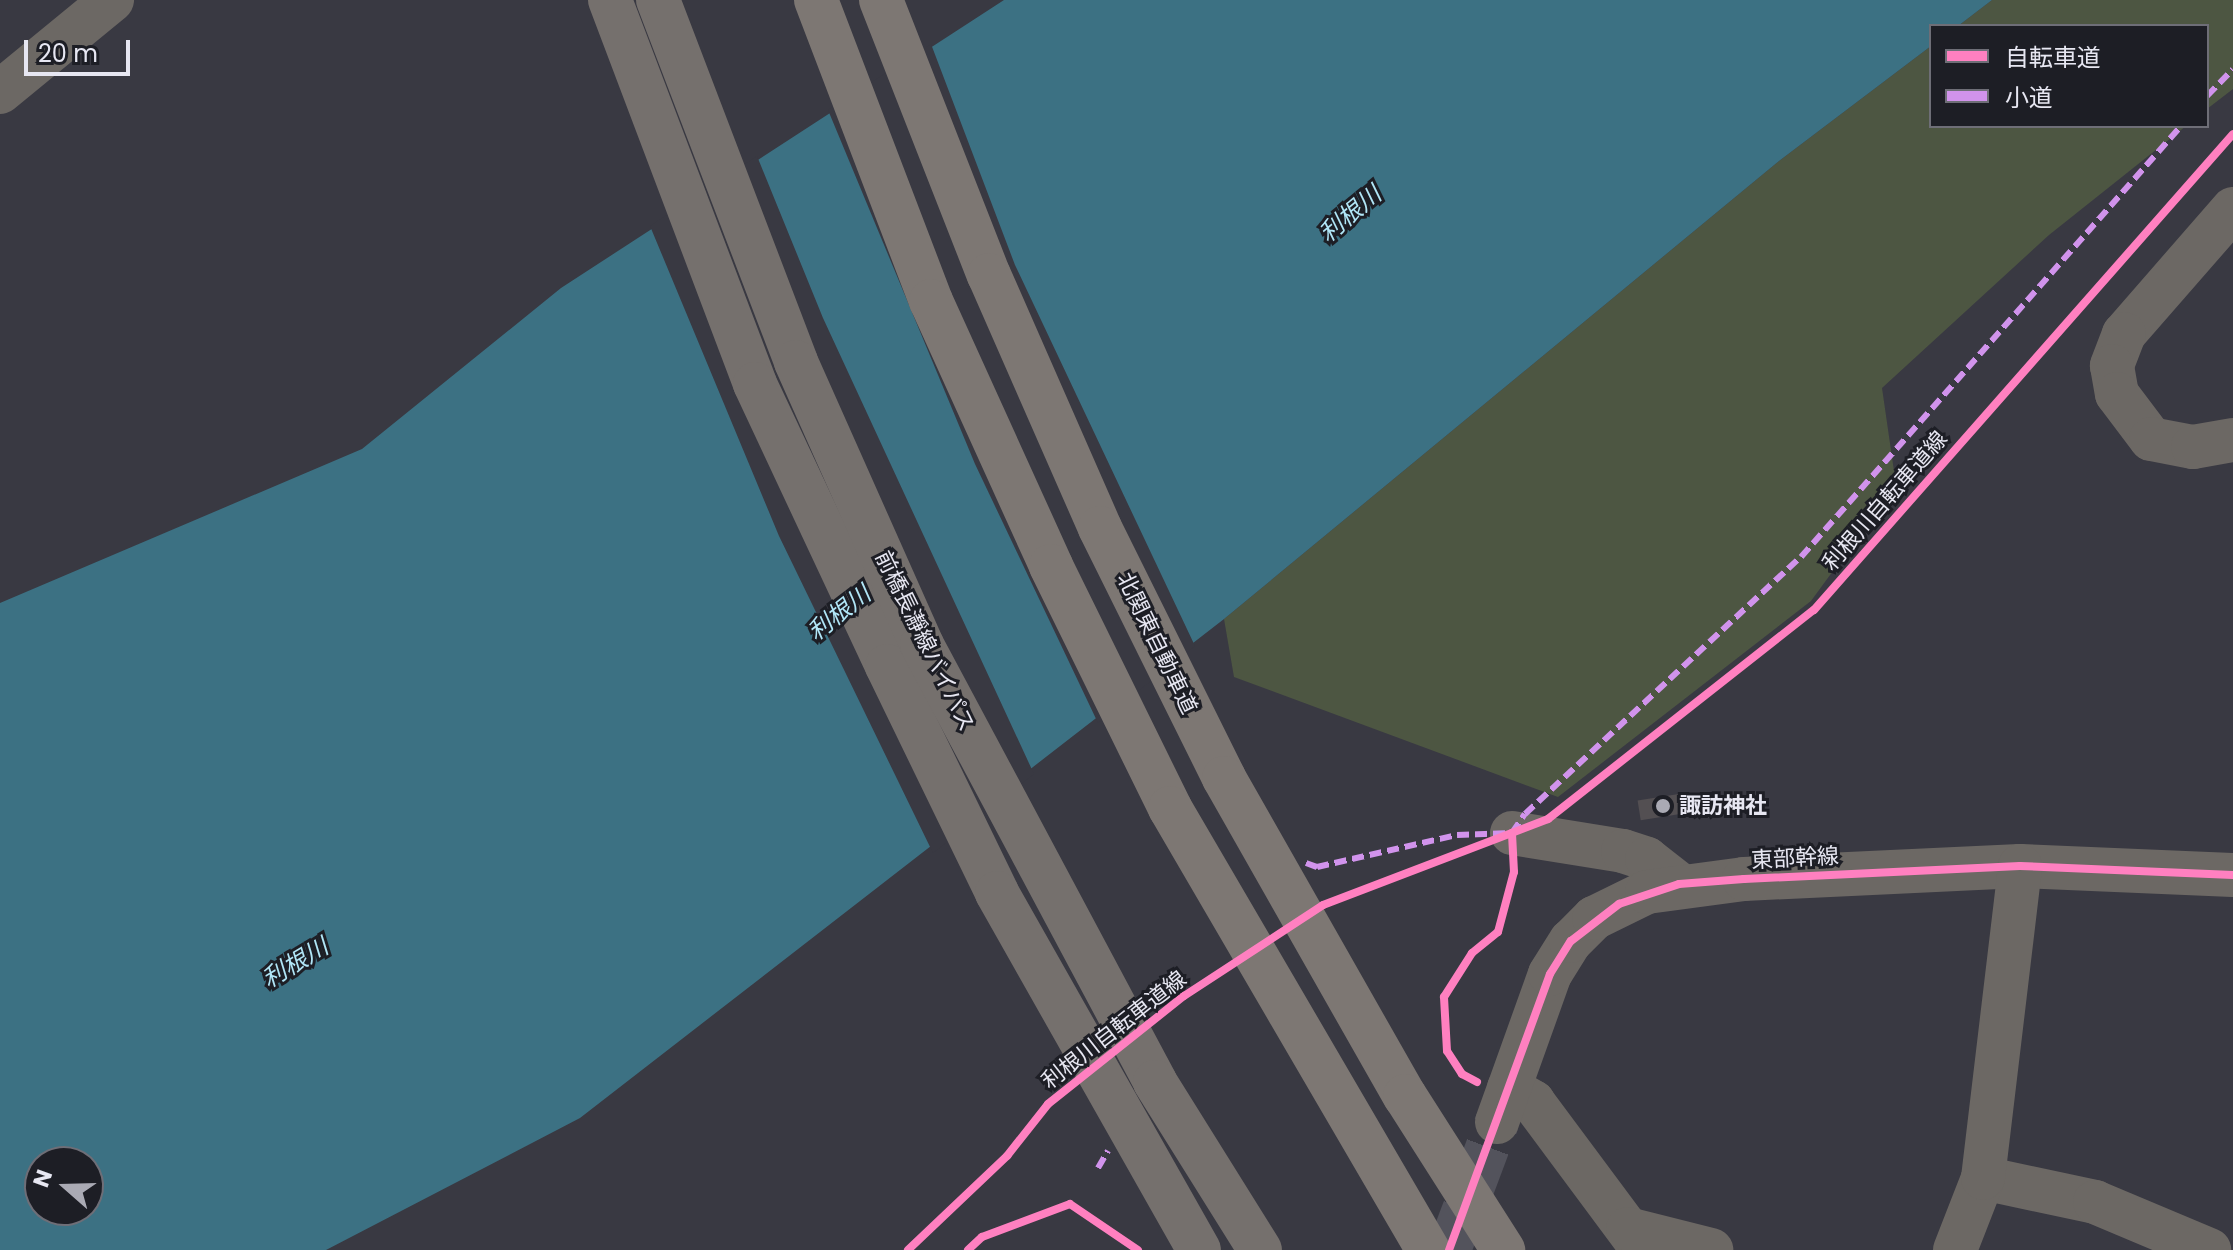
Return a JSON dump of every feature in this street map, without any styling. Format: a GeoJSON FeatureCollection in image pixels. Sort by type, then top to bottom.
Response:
{"type":"FeatureCollection","features":[{"type":"Feature","properties":{"kind":"highway"},"geometry":{"type":"LineString","coordinates":[[816,0],[931,301],[1051,566],[1170,808],[1266,980],[1428,1250]]}},
{"type":"Feature","properties":{"kind":"highway","name":"北関東自動車道"},"geometry":{"type":"LineString","coordinates":[[881,0],[989,275],[1100,528],[1224,778],[1318,949],[1503,1250]]}},
{"type":"Feature","properties":{"kind":"main road","name":"前橋長瀞線バイパス"},"geometry":{"type":"LineString","coordinates":[[610,0],[755,384],[997,893],[1199,1250]]}},
{"type":"Feature","properties":{"kind":"main road","name":"前橋長瀞線バイパス"},"geometry":{"type":"LineString","coordinates":[[658,0],[796,362],[922,645],[1155,1082],[1260,1250]]}},
{"type":"Feature","properties":{"kind":"street"},"geometry":{"type":"LineString","coordinates":[[0,92],[112,0]]}},
{"type":"Feature","properties":{"kind":"street"},"geometry":{"type":"LineString","coordinates":[[2233,209],[2124,334],[2112,366],[2121,402],[2151,439],[2193,447],[2233,440]]}},
{"type":"Feature","properties":{"kind":"street"},"geometry":{"type":"LineString","coordinates":[[1512,833],[1623,851],[1679,884]]}},
{"type":"Feature","properties":{"kind":"street"},"geometry":{"type":"LineString","coordinates":[[1955,1250],[1983,1178],[2020,866]]}},
{"type":"Feature","properties":{"kind":"street","name":"東部幹線"},"geometry":{"type":"LineString","coordinates":[[1636,1239],[1533,1102],[1503,1105],[1550,974],[1571,941],[1619,904],[1679,884],[2020,866],[2233,875]]}},
{"type":"Feature","properties":{"kind":"street"},"geometry":{"type":"LineString","coordinates":[[1983,1178],[2095,1202],[2209,1250]]}},
{"type":"Feature","properties":{"kind":"street"},"geometry":{"type":"LineString","coordinates":[[1636,1239],[1711,1250]]}},
{"type":"Feature","properties":{"kind":"green space"},"geometry":{"type":"Polygon","coordinates":[[[1992,0],[2233,0],[2233,89],[2209,107],[2209,24],[1961,24],[1992,0]]]}},
{"type":"Feature","properties":{"kind":"green space"},"geometry":{"type":"Polygon","coordinates":[[[1929,48],[1929,128],[2183,128],[2049,235],[1882,388],[1896,485],[1811,601],[1558,797],[1234,677],[1224,619],[1779,161],[1929,48]]]}},
{"type":"Feature","properties":{"kind":"water","name":"利根川"},"geometry":{"type":"Polygon","coordinates":[[[1004,0],[1992,0],[1961,24],[1929,24],[1929,48],[1779,161],[1224,619],[580,1118],[326,1250],[0,1250],[0,603],[362,449],[561,288],[1004,0]]]}},
{"type":"Feature","properties":{"kind":"pier"},"geometry":{"type":"Polygon","coordinates":[[[931,44],[1015,265],[1195,646],[1098,723],[975,464],[828,110],[931,44]]]}},
{"type":"Feature","properties":{"kind":"pier"},"geometry":{"type":"Polygon","coordinates":[[[757,156],[823,318],[1034,774],[933,853],[779,536],[650,226],[757,156]]]}},
{"type":"Feature","properties":{"kind":"building","name":"諏訪神社"},"geometry":{"type":"Polygon","coordinates":[[[1685,793],[1688,813],[1641,820],[1638,801],[1685,793]]]}},
{"type":"Feature","properties":{"kind":"tunnel"},"geometry":{"type":"LineString","coordinates":[[1449,1250],[1497,1122]]}},
{"type":"Feature","properties":{"kind":"marked path"},"geometry":{"type":"LineString","coordinates":[[2209,94],[2233,69]]}},
{"type":"Feature","properties":{"kind":"marked path"},"geometry":{"type":"LineString","coordinates":[[1306,863],[1317,867],[1457,835],[1512,833],[1525,814],[1801,557],[2179,128]]}},
{"type":"Feature","properties":{"kind":"marked path"},"geometry":{"type":"LineString","coordinates":[[1098,1168],[1108,1151]]}},
{"type":"Feature","properties":{"kind":"cycle path","name":"利根川自転車道線"},"geometry":{"type":"LineString","coordinates":[[908,1250],[1007,1156],[1048,1104],[1184,996],[1323,905],[1548,819],[1814,610],[2233,134]]}},
{"type":"Feature","properties":{"kind":"cycle path"},"geometry":{"type":"LineString","coordinates":[[1477,1082],[1462,1074],[1447,1051],[1444,997],[1472,953],[1498,932],[1514,872],[1512,833]]}},
{"type":"Feature","properties":{"kind":"cycle path"},"geometry":{"type":"LineString","coordinates":[[1449,1250],[1550,974],[1571,941],[1619,904],[1679,884],[1744,879],[2020,866],[2233,875]]}},
{"type":"Feature","properties":{"kind":"cycle path"},"geometry":{"type":"LineString","coordinates":[[968,1250],[982,1237],[1070,1204],[1138,1250]]}},
{"type":"Feature","properties":{"kind":"place","name":"諏訪神社"},"geometry":{"type":"Point","coordinates":[1663,806]}}]}
